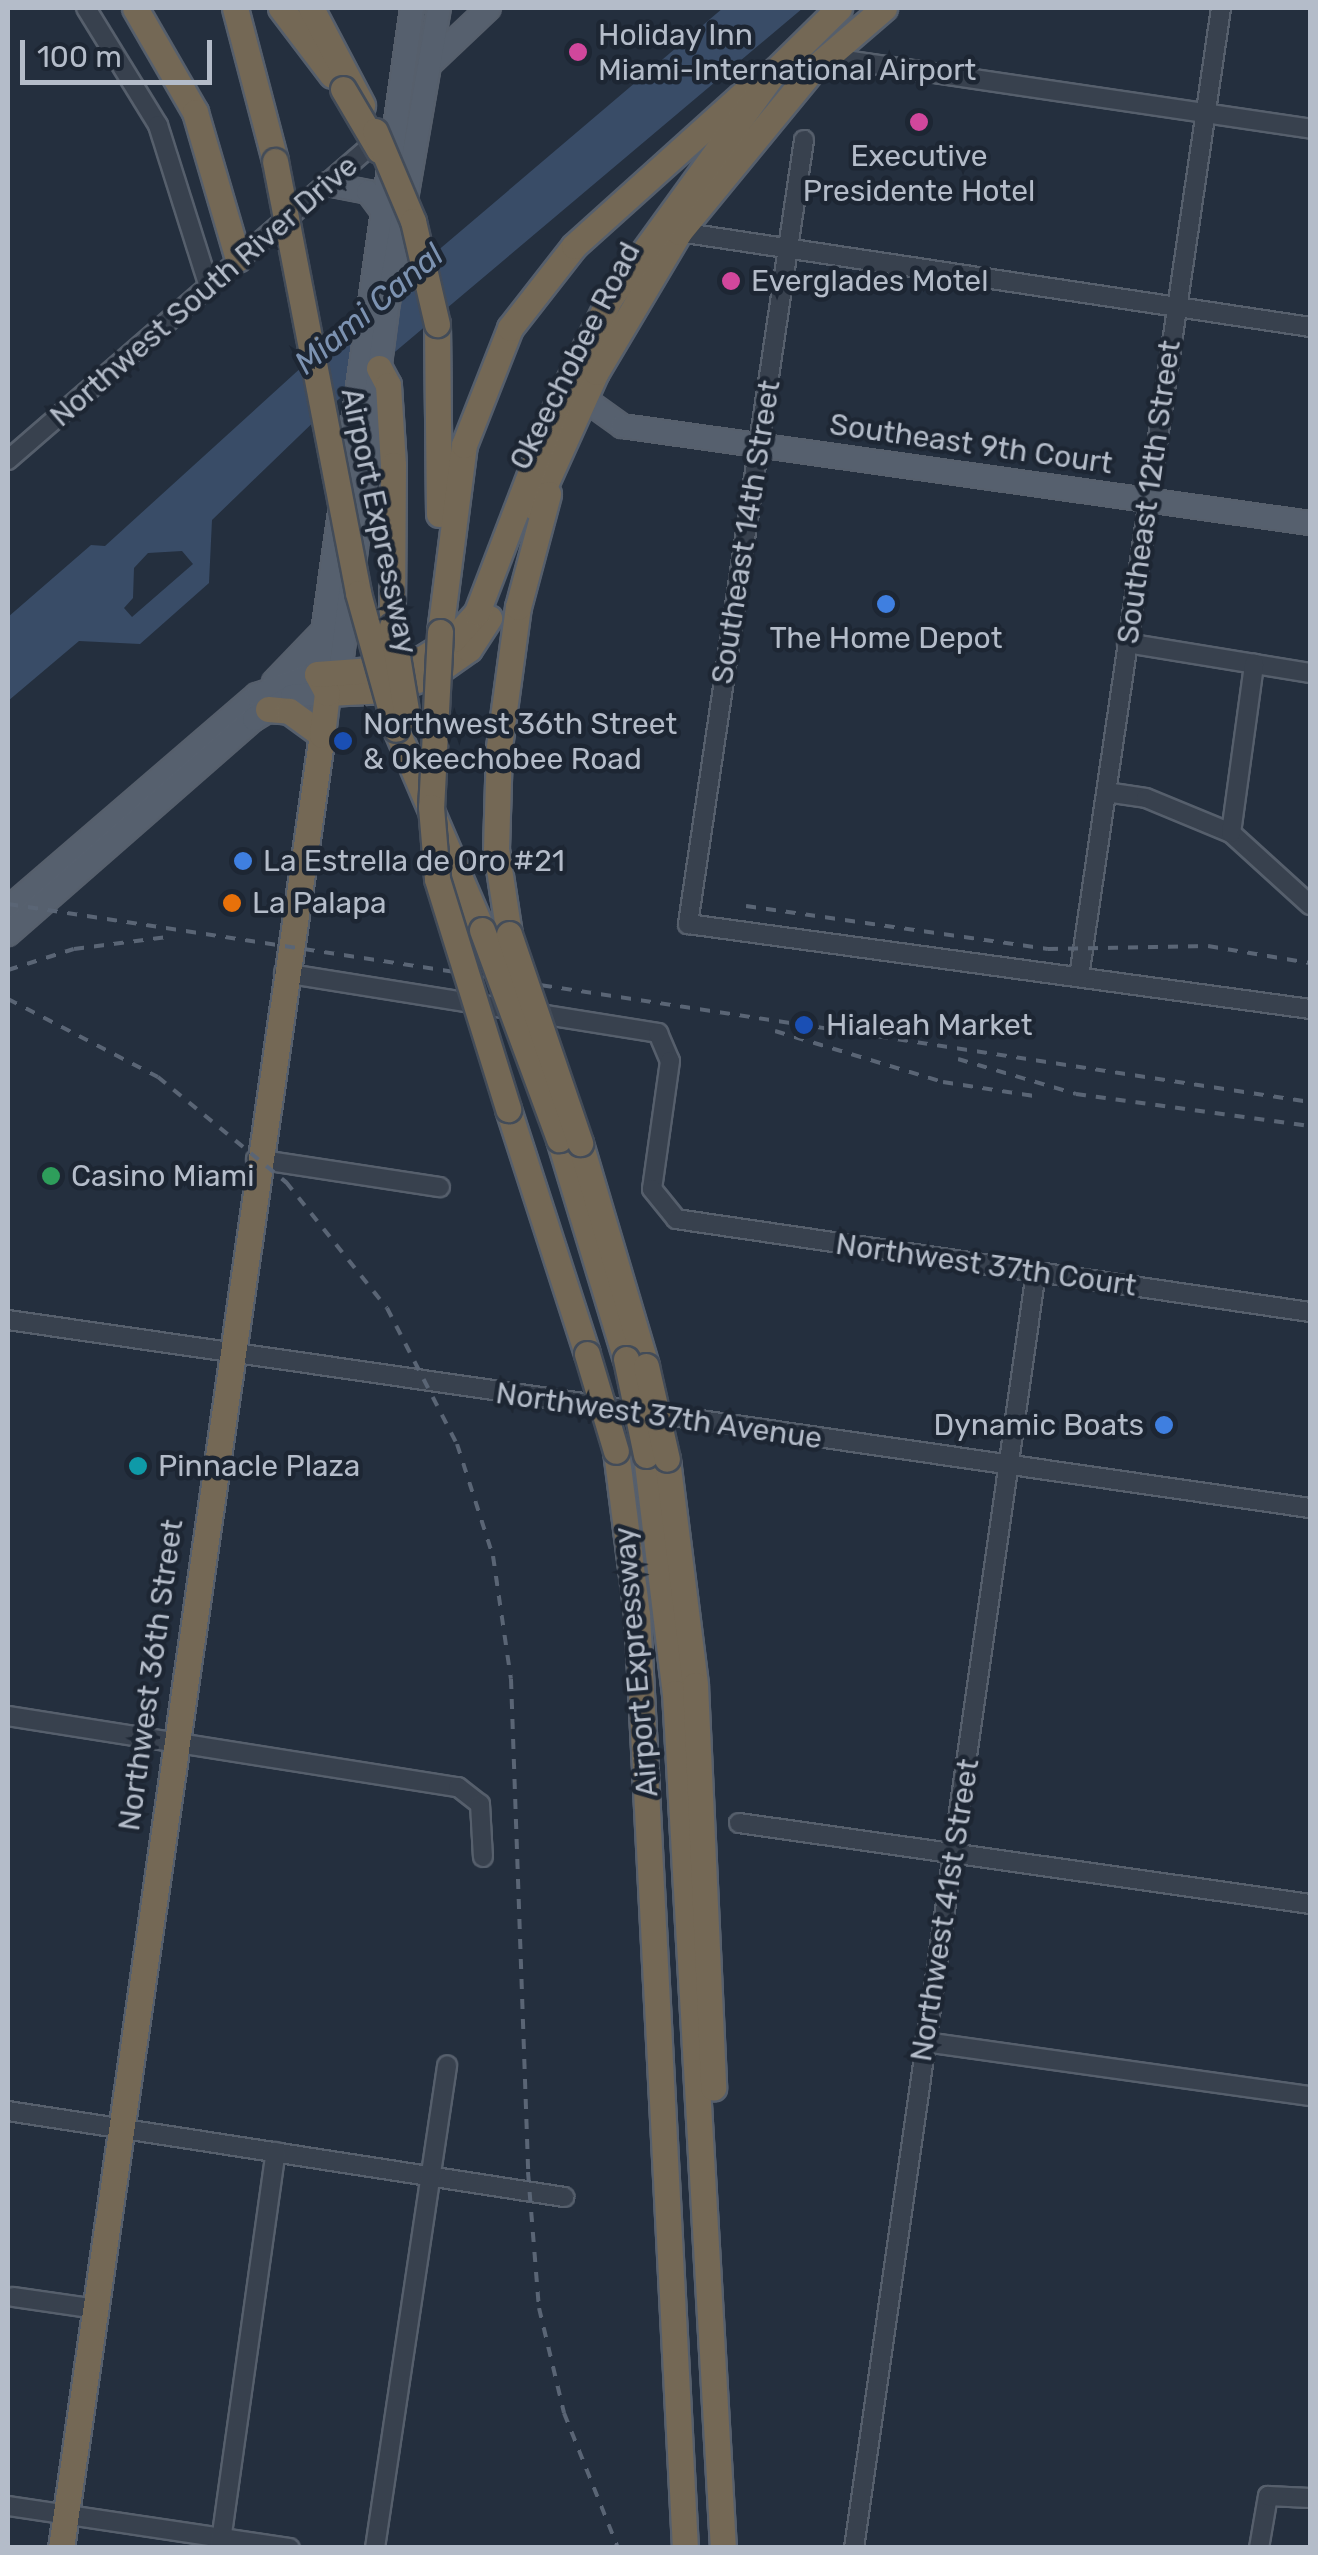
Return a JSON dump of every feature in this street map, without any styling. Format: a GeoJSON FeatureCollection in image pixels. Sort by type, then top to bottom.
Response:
{"type":"FeatureCollection","features":[{"type":"Feature","properties":{"kind":"highway"},"geometry":{"type":"LineString","coordinates":[[135,8],[194,112],[238,259]]}},
{"type":"Feature","properties":{"kind":"highway"},"geometry":{"type":"LineString","coordinates":[[220,8],[260,93]]}},
{"type":"Feature","properties":{"kind":"highway","name":"Airport Expressway"},"geometry":{"type":"LineString","coordinates":[[236,8],[275,162],[358,593],[416,773],[569,1141],[636,1363],[656,1457],[675,1693],[722,2548]]}},
{"type":"Feature","properties":{"kind":"highway"},"geometry":{"type":"LineString","coordinates":[[280,8],[350,83]]}},
{"type":"Feature","properties":{"kind":"highway"},"geometry":{"type":"LineString","coordinates":[[311,8],[398,180]]}},
{"type":"Feature","properties":{"kind":"highway"},"geometry":{"type":"LineString","coordinates":[[330,8],[350,83]]}},
{"type":"Feature","properties":{"kind":"highway","name":"Okeechobee Road"},"geometry":{"type":"LineString","coordinates":[[328,680],[421,659],[452,640],[477,612],[584,347],[655,228],[775,71],[839,8]]}},
{"type":"Feature","properties":{"kind":"highway","name":"Okeechobee Road"},"geometry":{"type":"LineString","coordinates":[[328,680],[406,686],[469,649],[499,600],[583,398],[679,232],[825,57],[884,8]]}},
{"type":"Feature","properties":{"kind":"highway"},"geometry":{"type":"LineString","coordinates":[[445,532],[479,395],[534,292],[588,233],[775,71]]}},
{"type":"Feature","properties":{"kind":"highway","name":"Airport Expressway"},"geometry":{"type":"LineString","coordinates":[[350,83],[386,125],[436,324],[445,532],[430,807],[437,879],[447,930],[616,1451],[638,1614],[685,2548]]}},
{"type":"Feature","properties":{"kind":"highway"},"geometry":{"type":"LineString","coordinates":[[583,398],[584,347]]}},
{"type":"Feature","properties":{"kind":"highway"},"geometry":{"type":"LineString","coordinates":[[373,364],[388,384],[392,626],[403,727]]}},
{"type":"Feature","properties":{"kind":"highway"},"geometry":{"type":"LineString","coordinates":[[553,470],[520,598],[500,747],[496,848],[509,934],[569,1141]]}},
{"type":"Feature","properties":{"kind":"highway","name":"Northwest 36th Street"},"geometry":{"type":"LineString","coordinates":[[62,2548],[256,1159],[328,680]]}},
{"type":"Feature","properties":{"kind":"highway"},"geometry":{"type":"LineString","coordinates":[[268,698],[322,735]]}},
{"type":"Feature","properties":{"kind":"main road","name":"Northwest 36th Street"},"geometry":{"type":"LineString","coordinates":[[328,680],[373,364],[370,290],[384,213],[386,125],[412,8]]}},
{"type":"Feature","properties":{"kind":"main road"},"geometry":{"type":"LineString","coordinates":[[422,8],[429,65]]}},
{"type":"Feature","properties":{"kind":"main road","name":"Northwest 36th Street"},"geometry":{"type":"LineString","coordinates":[[328,680],[323,631],[394,272],[439,8]]}},
{"type":"Feature","properties":{"kind":"main road"},"geometry":{"type":"LineString","coordinates":[[386,125],[429,65],[489,8]]}},
{"type":"Feature","properties":{"kind":"main road"},"geometry":{"type":"LineString","coordinates":[[328,184],[368,192],[384,213]]}},
{"type":"Feature","properties":{"kind":"main road","name":"Southeast 9th Court"},"geometry":{"type":"LineString","coordinates":[[583,398],[622,426]]}},
{"type":"Feature","properties":{"kind":"main road","name":"Southeast 9th Court"},"geometry":{"type":"LineString","coordinates":[[566,436],[622,426],[1310,522]]}},
{"type":"Feature","properties":{"kind":"main road"},"geometry":{"type":"LineString","coordinates":[[8,909],[268,698],[323,631]]}},
{"type":"Feature","properties":{"kind":"main road"},"geometry":{"type":"LineString","coordinates":[[268,698],[292,696],[328,680]]}},
{"type":"Feature","properties":{"kind":"main road"},"geometry":{"type":"LineString","coordinates":[[8,934],[167,783]]}},
{"type":"Feature","properties":{"kind":"street"},"geometry":{"type":"LineString","coordinates":[[86,8],[158,125],[208,284]]}},
{"type":"Feature","properties":{"kind":"street","name":"Southeast 12th Street"},"geometry":{"type":"LineString","coordinates":[[1079,977],[1220,8]]}},
{"type":"Feature","properties":{"kind":"street"},"geometry":{"type":"LineString","coordinates":[[825,57],[1310,130]]}},
{"type":"Feature","properties":{"kind":"street","name":"Northwest South River Drive"},"geometry":{"type":"LineString","coordinates":[[8,460],[328,184],[386,125]]}},
{"type":"Feature","properties":{"kind":"street","name":"Southeast 14th Street"},"geometry":{"type":"LineString","coordinates":[[804,140],[688,924],[1079,977]]}},
{"type":"Feature","properties":{"kind":"street"},"geometry":{"type":"LineString","coordinates":[[679,232],[788,252],[1310,327]]}},
{"type":"Feature","properties":{"kind":"street"},"geometry":{"type":"LineString","coordinates":[[1128,643],[1310,672]]}},
{"type":"Feature","properties":{"kind":"street"},"geometry":{"type":"LineString","coordinates":[[1232,832],[1254,664]]}},
{"type":"Feature","properties":{"kind":"street"},"geometry":{"type":"LineString","coordinates":[[1106,792],[1146,798],[1232,832],[1310,904]]}},
{"type":"Feature","properties":{"kind":"street","name":"Northwest 37th Court"},"geometry":{"type":"LineString","coordinates":[[284,973],[658,1033],[670,1061],[652,1179],[664,1212],[692,1223],[1310,1312]]}},
{"type":"Feature","properties":{"kind":"street"},"geometry":{"type":"LineString","coordinates":[[1079,977],[1310,1009]]}},
{"type":"Feature","properties":{"kind":"street"},"geometry":{"type":"LineString","coordinates":[[256,1159],[440,1187]]}},
{"type":"Feature","properties":{"kind":"street","name":"Northwest 41st Street"},"geometry":{"type":"LineString","coordinates":[[854,2548],[1036,1272]]}},
{"type":"Feature","properties":{"kind":"street","name":"Northwest 37th Avenue"},"geometry":{"type":"LineString","coordinates":[[8,1320],[1310,1508]]}},
{"type":"Feature","properties":{"kind":"street"},"geometry":{"type":"LineString","coordinates":[[8,1716],[472,1793],[482,1812],[483,1857]]}},
{"type":"Feature","properties":{"kind":"street"},"geometry":{"type":"LineString","coordinates":[[739,1822],[1310,1904]]}},
{"type":"Feature","properties":{"kind":"street"},"geometry":{"type":"LineString","coordinates":[[924,2042],[1310,2096]]}},
{"type":"Feature","properties":{"kind":"street"},"geometry":{"type":"LineString","coordinates":[[375,2548],[447,2065]]}},
{"type":"Feature","properties":{"kind":"street"},"geometry":{"type":"LineString","coordinates":[[8,2111],[564,2196]]}},
{"type":"Feature","properties":{"kind":"street"},"geometry":{"type":"LineString","coordinates":[[221,2542],[276,2152]]}},
{"type":"Feature","properties":{"kind":"street"},"geometry":{"type":"LineString","coordinates":[[13,2296],[96,2309]]}},
{"type":"Feature","properties":{"kind":"street"},"geometry":{"type":"LineString","coordinates":[[1259,2548],[1268,2496],[1310,2498]]}},
{"type":"Feature","properties":{"kind":"street"},"geometry":{"type":"LineString","coordinates":[[8,2506],[221,2542],[290,2548]]}},
{"type":"Feature","properties":{"kind":"water"},"geometry":{"type":"Polygon","coordinates":[[[723,8],[803,8],[326,410],[212,520],[209,583],[140,644],[79,641],[8,701],[8,617],[91,545],[105,546],[315,355],[723,8]],[[182,551],[148,553],[134,568],[133,598],[124,608],[132,617],[193,564],[182,551]]]}},
{"type":"Feature","properties":{"kind":"railway"},"geometry":{"type":"LineString","coordinates":[[8,904],[1310,1102]]}},
{"type":"Feature","properties":{"kind":"railway"},"geometry":{"type":"LineString","coordinates":[[746,906],[1048,949],[1208,946],[1310,963]]}},
{"type":"Feature","properties":{"kind":"railway"},"geometry":{"type":"LineString","coordinates":[[8,970],[74,949],[167,937]]}},
{"type":"Feature","properties":{"kind":"railway"},"geometry":{"type":"LineString","coordinates":[[8,999],[158,1077],[286,1182],[387,1308],[457,1444],[493,1556],[511,1679],[528,2172],[539,2308],[564,2413],[618,2548]]}},
{"type":"Feature","properties":{"kind":"railway"},"geometry":{"type":"LineString","coordinates":[[775,1031],[943,1082],[1034,1096]]}},
{"type":"Feature","properties":{"kind":"railway"},"geometry":{"type":"LineString","coordinates":[[958,1059],[1076,1094],[1310,1126]]}},
{"type":"Feature","properties":{"kind":"place","name":"Holiday Inn Miami-International Airport"},"geometry":{"type":"Point","coordinates":[578,52]}},
{"type":"Feature","properties":{"kind":"place","name":"Executive Presidente Hotel"},"geometry":{"type":"Point","coordinates":[919,122]}},
{"type":"Feature","properties":{"kind":"place","name":"Everglades Motel"},"geometry":{"type":"Point","coordinates":[731,281]}},
{"type":"Feature","properties":{"kind":"place","name":"The Home Depot"},"geometry":{"type":"Point","coordinates":[886,604]}},
{"type":"Feature","properties":{"kind":"place","name":"Northwest 36th Street & Okeechobee Road"},"geometry":{"type":"Point","coordinates":[343,741]}},
{"type":"Feature","properties":{"kind":"place","name":"La Estrella de Oro #21"},"geometry":{"type":"Point","coordinates":[243,861]}},
{"type":"Feature","properties":{"kind":"place","name":"La Palapa"},"geometry":{"type":"Point","coordinates":[232,903]}},
{"type":"Feature","properties":{"kind":"place","name":"Hialeah Market"},"geometry":{"type":"Point","coordinates":[804,1025]}},
{"type":"Feature","properties":{"kind":"place","name":"Casino Miami"},"geometry":{"type":"Point","coordinates":[51,1176]}},
{"type":"Feature","properties":{"kind":"place","name":"Dynamic Boats"},"geometry":{"type":"Point","coordinates":[1164,1425]}},
{"type":"Feature","properties":{"kind":"place","name":"Pinnacle Plaza"},"geometry":{"type":"Point","coordinates":[138,1466]}},
{"type":"Feature","properties":{"kind":"water label","name":"Miami Canal"},"geometry":{"type":"Point","coordinates":[369,309]}}]}
